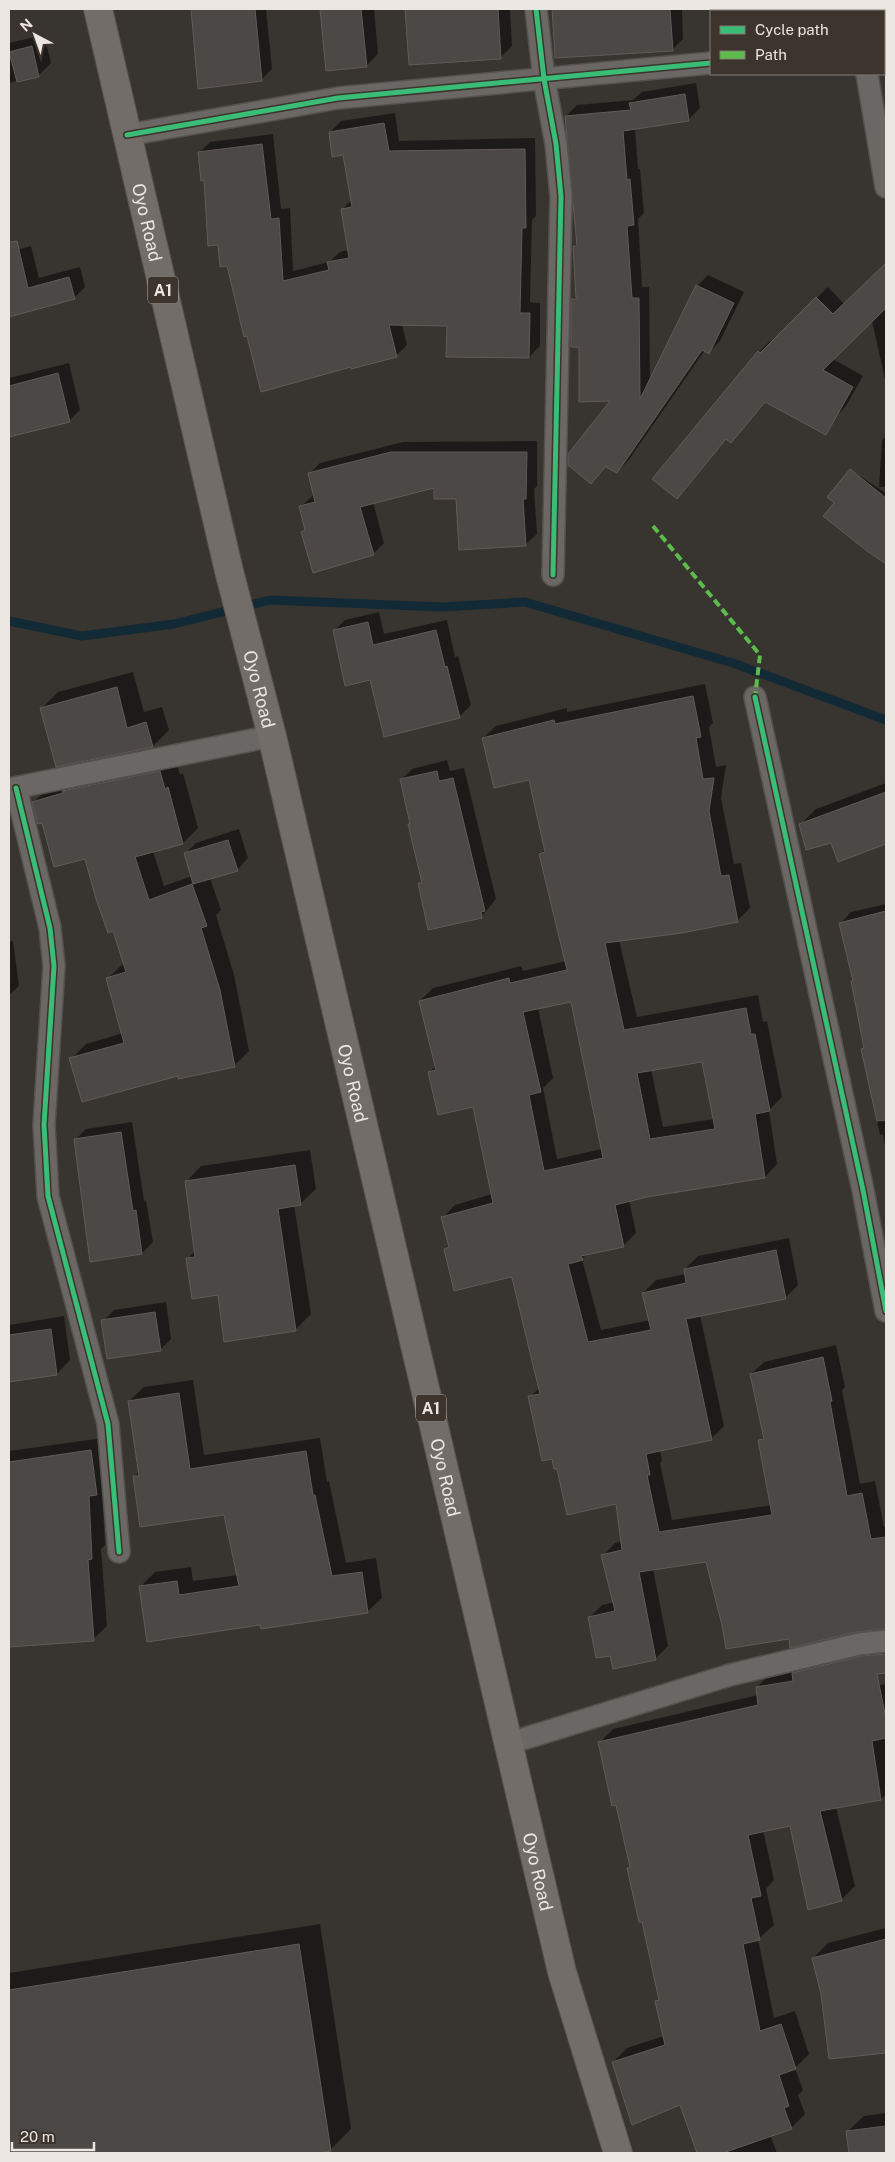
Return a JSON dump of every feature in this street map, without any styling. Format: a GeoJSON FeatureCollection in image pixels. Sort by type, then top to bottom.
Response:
{"type":"FeatureCollection","features":[{"type":"Feature","properties":{"kind":"highway","name":"Oyo Road"},"geometry":{"type":"LineString","coordinates":[[98,9],[229,571],[272,736],[510,1743],[562,1972],[618,2153]]}},
{"type":"Feature","properties":{"kind":"street"},"geometry":{"type":"LineString","coordinates":[[536,9],[544,79],[556,144],[561,196],[553,575]]}},
{"type":"Feature","properties":{"kind":"street"},"geometry":{"type":"LineString","coordinates":[[127,135],[338,98],[710,63]]}},
{"type":"Feature","properties":{"kind":"street"},"geometry":{"type":"LineString","coordinates":[[867,75],[886,187]]}},
{"type":"Feature","properties":{"kind":"street"},"geometry":{"type":"LineString","coordinates":[[755,697],[861,1180],[886,1311]]}},
{"type":"Feature","properties":{"kind":"street"},"geometry":{"type":"LineString","coordinates":[[119,1552],[108,1424],[48,1196],[44,1126],[54,966],[50,928],[12,789],[272,736]]}},
{"type":"Feature","properties":{"kind":"street"},"geometry":{"type":"LineString","coordinates":[[510,1743],[730,1675],[859,1644],[886,1641]]}},
{"type":"Feature","properties":{"kind":"building"},"geometry":{"type":"Polygon","coordinates":[[[191,9],[255,9],[262,81],[198,89],[191,9]]]}},
{"type":"Feature","properties":{"kind":"building"},"geometry":{"type":"Polygon","coordinates":[[[320,9],[361,9],[367,67],[326,71],[320,9]]]}},
{"type":"Feature","properties":{"kind":"building"},"geometry":{"type":"Polygon","coordinates":[[[405,9],[498,9],[501,59],[409,65],[405,9]]]}},
{"type":"Feature","properties":{"kind":"building"},"geometry":{"type":"Polygon","coordinates":[[[552,9],[670,9],[673,51],[555,58],[552,9]]]}},
{"type":"Feature","properties":{"kind":"building"},"geometry":{"type":"Polygon","coordinates":[[[32,46],[39,77],[17,82],[9,52],[32,46]]]}},
{"type":"Feature","properties":{"kind":"building"},"geometry":{"type":"Polygon","coordinates":[[[685,94],[689,121],[623,131],[627,180],[630,179],[634,225],[627,226],[632,298],[639,298],[640,399],[696,285],[734,303],[709,354],[702,350],[617,473],[606,467],[607,465],[591,484],[568,465],[568,454],[610,401],[579,402],[579,347],[571,347],[571,299],[576,299],[573,246],[577,246],[565,116],[631,110],[629,103],[685,94]]]}},
{"type":"Feature","properties":{"kind":"building"},"geometry":{"type":"Polygon","coordinates":[[[384,123],[389,151],[525,149],[526,228],[522,228],[520,313],[530,313],[529,358],[446,357],[447,326],[389,325],[397,357],[351,369],[351,367],[261,392],[247,336],[244,337],[227,266],[220,267],[218,245],[208,246],[204,180],[201,181],[198,152],[262,144],[271,219],[279,218],[283,281],[329,270],[327,262],[349,258],[341,209],[352,207],[343,155],[332,157],[329,132],[384,123]]]}},
{"type":"Feature","properties":{"kind":"building"},"geometry":{"type":"Polygon","coordinates":[[[17,241],[28,288],[69,277],[75,299],[9,317],[9,242],[17,241]]]}},
{"type":"Feature","properties":{"kind":"building"},"geometry":{"type":"Polygon","coordinates":[[[886,263],[886,308],[823,370],[853,387],[826,435],[765,402],[731,443],[726,439],[677,499],[652,479],[758,351],[760,353],[816,297],[833,314],[886,263]]]}},
{"type":"Feature","properties":{"kind":"building"},"geometry":{"type":"Polygon","coordinates":[[[58,373],[70,422],[9,437],[9,386],[58,373]]]}},
{"type":"Feature","properties":{"kind":"building"},"geometry":{"type":"Polygon","coordinates":[[[391,452],[527,452],[526,499],[523,499],[526,546],[459,550],[456,499],[434,499],[434,488],[360,507],[374,555],[313,573],[301,532],[305,530],[299,506],[315,502],[308,473],[391,452]]]}},
{"type":"Feature","properties":{"kind":"building"},"geometry":{"type":"Polygon","coordinates":[[[850,469],[886,498],[886,564],[823,516],[834,503],[827,497],[850,469]]]}},
{"type":"Feature","properties":{"kind":"building"},"geometry":{"type":"Polygon","coordinates":[[[368,622],[373,645],[436,630],[460,718],[384,737],[370,680],[345,686],[333,630],[368,622]]]}},
{"type":"Feature","properties":{"kind":"building"},"geometry":{"type":"Polygon","coordinates":[[[117,687],[127,728],[146,722],[153,747],[56,767],[40,708],[117,687]]]}},
{"type":"Feature","properties":{"kind":"building"},"geometry":{"type":"Polygon","coordinates":[[[693,696],[701,737],[696,738],[703,779],[714,778],[709,811],[721,876],[729,875],[738,922],[682,933],[605,943],[624,1030],[746,1008],[751,1034],[755,1034],[770,1111],[755,1114],[765,1178],[647,1197],[615,1205],[624,1247],[581,1256],[583,1260],[568,1264],[588,1342],[651,1330],[642,1293],[686,1283],[684,1269],[776,1250],[786,1299],[686,1319],[712,1440],[646,1454],[650,1475],[647,1475],[659,1532],[772,1515],[758,1440],[764,1439],[750,1374],[823,1357],[847,1496],[862,1493],[871,1539],[886,1537],[886,1629],[856,1632],[790,1648],[789,1639],[726,1649],[706,1562],[639,1572],[656,1660],[613,1669],[610,1656],[596,1658],[588,1617],[615,1611],[601,1555],[622,1550],[616,1504],[567,1515],[557,1469],[554,1469],[552,1459],[542,1461],[528,1396],[540,1394],[512,1278],[454,1291],[444,1249],[449,1247],[441,1217],[493,1203],[473,1107],[438,1115],[428,1072],[436,1070],[419,1001],[509,978],[510,983],[567,970],[539,854],[545,852],[529,780],[494,788],[482,738],[554,720],[555,724],[693,696]],[[571,1002],[523,1012],[541,1092],[529,1095],[544,1171],[603,1158],[571,1002]],[[702,1062],[637,1073],[650,1139],[715,1129],[702,1062]]]}},
{"type":"Feature","properties":{"kind":"building"},"geometry":{"type":"Polygon","coordinates":[[[160,771],[165,789],[168,787],[183,844],[135,857],[149,900],[192,884],[207,926],[201,928],[220,990],[235,1067],[178,1079],[178,1076],[82,1102],[69,1058],[124,1043],[106,978],[126,972],[113,931],[108,933],[85,859],[54,867],[42,823],[38,824],[32,802],[63,793],[62,791],[160,771]]]}},
{"type":"Feature","properties":{"kind":"building"},"geometry":{"type":"Polygon","coordinates":[[[437,771],[439,781],[453,778],[485,911],[481,912],[482,918],[428,930],[418,883],[422,883],[400,779],[437,771]]]}},
{"type":"Feature","properties":{"kind":"building"},"geometry":{"type":"Polygon","coordinates":[[[886,792],[886,844],[838,862],[831,843],[806,850],[799,824],[886,792]]]}},
{"type":"Feature","properties":{"kind":"building"},"geometry":{"type":"Polygon","coordinates":[[[228,840],[238,871],[193,884],[184,853],[228,840]]]}},
{"type":"Feature","properties":{"kind":"building"},"geometry":{"type":"Polygon","coordinates":[[[886,911],[886,1120],[877,1121],[861,1049],[864,1048],[851,981],[853,981],[839,923],[886,911]]]}},
{"type":"Feature","properties":{"kind":"building"},"geometry":{"type":"Polygon","coordinates":[[[121,1132],[133,1211],[136,1210],[142,1254],[90,1262],[74,1139],[121,1132]]]}},
{"type":"Feature","properties":{"kind":"building"},"geometry":{"type":"Polygon","coordinates":[[[295,1165],[301,1205],[278,1209],[296,1331],[224,1342],[218,1295],[192,1299],[186,1258],[195,1257],[185,1181],[295,1165]]]}},
{"type":"Feature","properties":{"kind":"building"},"geometry":{"type":"Polygon","coordinates":[[[155,1312],[161,1351],[107,1359],[101,1320],[155,1312]]]}},
{"type":"Feature","properties":{"kind":"building"},"geometry":{"type":"Polygon","coordinates":[[[51,1329],[57,1375],[9,1382],[9,1335],[51,1329]]]}},
{"type":"Feature","properties":{"kind":"building"},"geometry":{"type":"Polygon","coordinates":[[[179,1393],[190,1469],[306,1451],[313,1495],[315,1495],[332,1576],[362,1572],[368,1613],[261,1629],[260,1625],[147,1642],[139,1586],[177,1581],[179,1595],[239,1586],[224,1515],[140,1527],[133,1476],[139,1476],[128,1401],[179,1393]]]}},
{"type":"Feature","properties":{"kind":"building"},"geometry":{"type":"Polygon","coordinates":[[[91,1450],[97,1495],[89,1496],[92,1559],[88,1560],[94,1641],[9,1647],[9,1462],[91,1450]]]}},
{"type":"Feature","properties":{"kind":"building"},"geometry":{"type":"Polygon","coordinates":[[[886,1654],[886,1673],[877,1674],[886,1719],[886,1738],[872,1741],[881,1800],[820,1811],[842,1901],[808,1910],[790,1826],[748,1835],[761,1896],[751,1898],[760,1940],[743,1944],[760,2031],[781,2024],[796,2069],[779,2075],[789,2106],[784,2108],[792,2129],[723,2153],[697,2153],[680,2105],[632,2125],[612,2062],[665,2045],[655,2001],[659,2000],[642,1922],[639,1922],[627,1868],[630,1867],[616,1805],[612,1806],[598,1742],[758,1705],[756,1687],[793,1681],[792,1673],[861,1656],[886,1654]]]}},
{"type":"Feature","properties":{"kind":"building"},"geometry":{"type":"Polygon","coordinates":[[[886,1939],[886,2053],[829,2059],[821,1994],[812,1958],[886,1939]]]}},
{"type":"Feature","properties":{"kind":"building"},"geometry":{"type":"Polygon","coordinates":[[[299,1944],[331,2151],[319,2153],[9,2153],[9,1990],[299,1944]]]}},
{"type":"Feature","properties":{"kind":"building"},"geometry":{"type":"Polygon","coordinates":[[[886,2126],[886,2153],[849,2153],[846,2131],[886,2126]]]}},
{"type":"Feature","properties":{"kind":"waterway"},"geometry":{"type":"LineString","coordinates":[[9,621],[82,636],[174,624],[270,600],[442,607],[525,602],[733,663],[886,720]]}},
{"type":"Feature","properties":{"kind":"marked path"},"geometry":{"type":"LineString","coordinates":[[653,526],[760,655],[755,697]]}},
{"type":"Feature","properties":{"kind":"cycle path"},"geometry":{"type":"LineString","coordinates":[[536,9],[544,79],[556,144],[561,196],[553,575]]}},
{"type":"Feature","properties":{"kind":"cycle path"},"geometry":{"type":"LineString","coordinates":[[127,135],[338,98],[710,63]]}},
{"type":"Feature","properties":{"kind":"cycle path"},"geometry":{"type":"LineString","coordinates":[[755,697],[863,1190],[886,1311]]}},
{"type":"Feature","properties":{"kind":"cycle path"},"geometry":{"type":"LineString","coordinates":[[16,788],[50,928],[54,966],[44,1125],[48,1196],[108,1424],[119,1552]]}}]}
